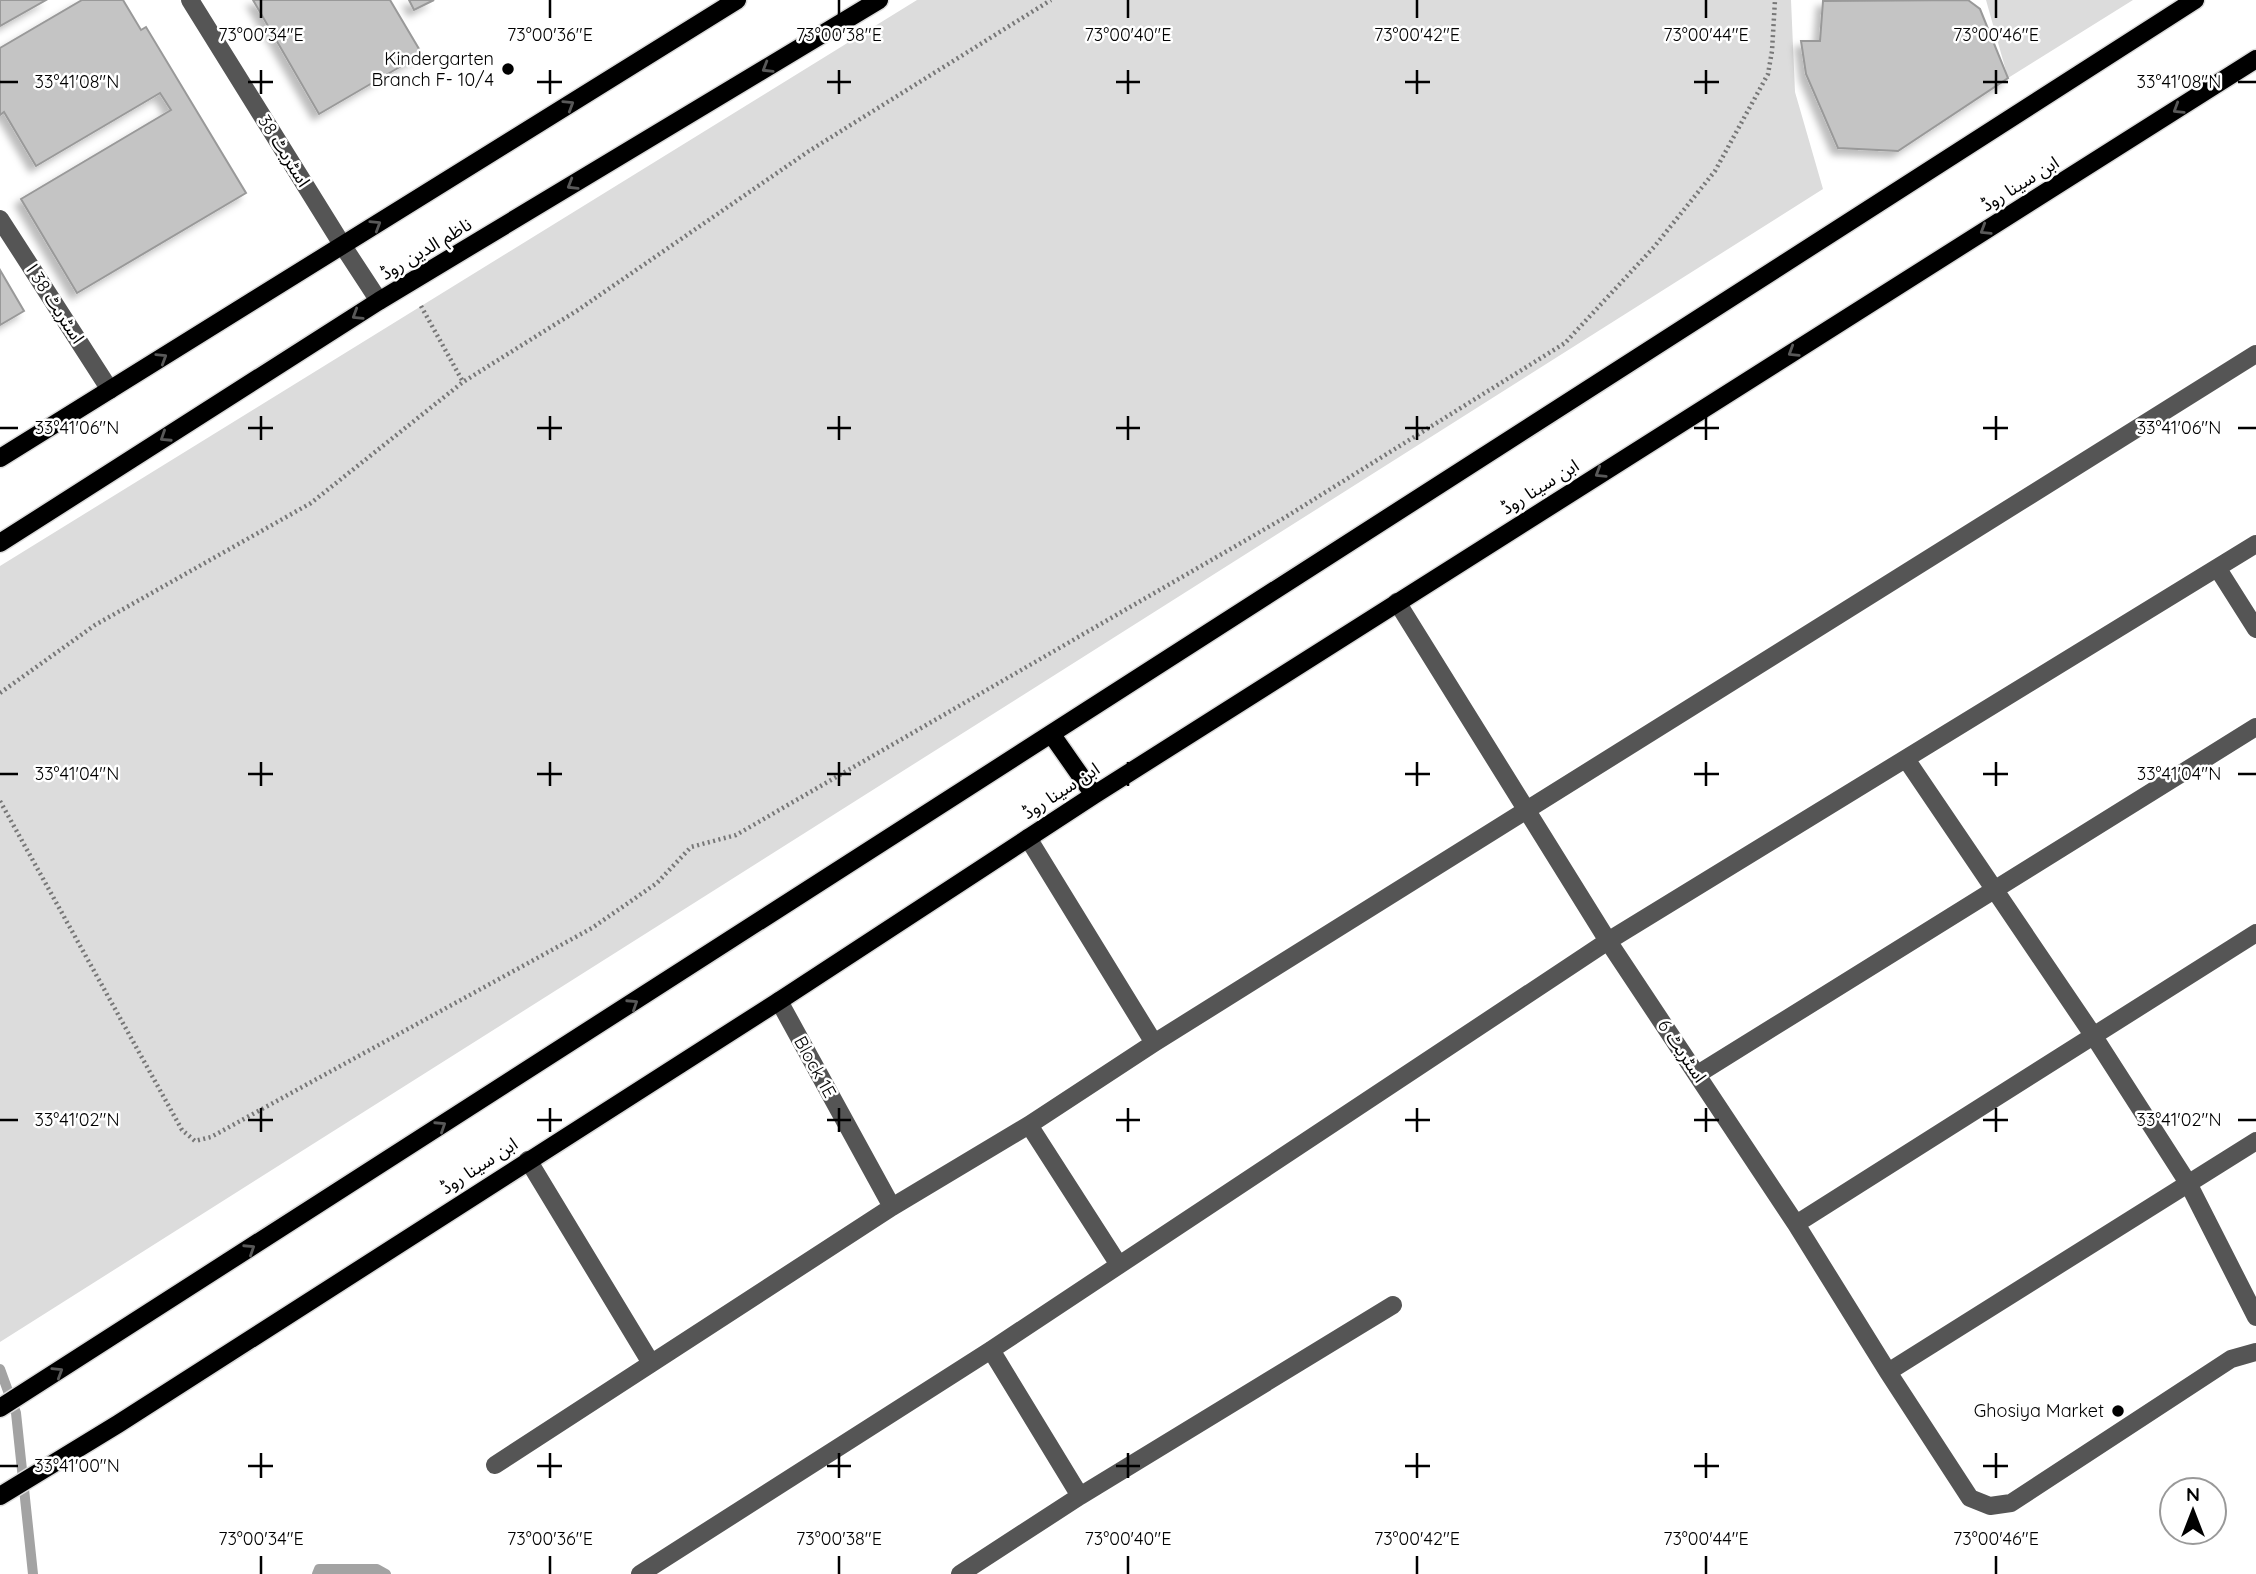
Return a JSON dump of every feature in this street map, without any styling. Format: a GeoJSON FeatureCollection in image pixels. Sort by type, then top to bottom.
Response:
{"type":"FeatureCollection","features":[{"type":"Feature","properties":{"kind":"main road"},"geometry":{"type":"LineString","coordinates":[[0,458],[737,0]]}},
{"type":"Feature","properties":{"kind":"main road","name":"ناظم الدین روڈ"},"geometry":{"type":"LineString","coordinates":[[0,543],[379,301],[879,0]]}},
{"type":"Feature","properties":{"kind":"main road"},"geometry":{"type":"LineString","coordinates":[[0,1408],[2195,0]]}},
{"type":"Feature","properties":{"kind":"main road","name":"ابن سینا روڈ"},"geometry":{"type":"LineString","coordinates":[[0,1496],[118,1424],[779,1001],[1094,795],[2256,59]]}},
{"type":"Feature","properties":{"kind":"main road"},"geometry":{"type":"LineString","coordinates":[[1052,735],[1094,795]]}},
{"type":"Feature","properties":{"kind":"street","name":"اسٹریٹ 38"},"geometry":{"type":"LineString","coordinates":[[190,0],[379,301]]}},
{"type":"Feature","properties":{"kind":"street","name":"اسٹریٹ 38 ا"},"geometry":{"type":"LineString","coordinates":[[0,219],[110,390]]}},
{"type":"Feature","properties":{"kind":"street"},"geometry":{"type":"LineString","coordinates":[[495,1465],[892,1208],[1029,1125],[1154,1043],[2256,354]]}},
{"type":"Feature","properties":{"kind":"street"},"geometry":{"type":"LineString","coordinates":[[640,1574],[991,1350],[1608,941],[2256,544]]}},
{"type":"Feature","properties":{"kind":"street"},"geometry":{"type":"LineString","coordinates":[[2218,569],[2256,629]]}},
{"type":"Feature","properties":{"kind":"street","name":"اسٹریٹ 6"},"geometry":{"type":"LineString","coordinates":[[1397,602],[1608,941],[1796,1224],[1888,1373],[1970,1498],[1990,1506],[2011,1503],[2231,1359],[2256,1352]]}},
{"type":"Feature","properties":{"kind":"street"},"geometry":{"type":"LineString","coordinates":[[1698,1074],[2256,727]]}},
{"type":"Feature","properties":{"kind":"street"},"geometry":{"type":"LineString","coordinates":[[1906,759],[2093,1035],[2188,1183],[2256,1317]]}},
{"type":"Feature","properties":{"kind":"street"},"geometry":{"type":"LineString","coordinates":[[1028,838],[1154,1043]]}},
{"type":"Feature","properties":{"kind":"street"},"geometry":{"type":"LineString","coordinates":[[1796,1224],[2256,933]]}},
{"type":"Feature","properties":{"kind":"street","name":"Block 1E"},"geometry":{"type":"LineString","coordinates":[[779,1001],[892,1208]]}},
{"type":"Feature","properties":{"kind":"street"},"geometry":{"type":"LineString","coordinates":[[1029,1125],[1119,1265]]}},
{"type":"Feature","properties":{"kind":"street"},"geometry":{"type":"LineString","coordinates":[[1888,1373],[2256,1141]]}},
{"type":"Feature","properties":{"kind":"street"},"geometry":{"type":"LineString","coordinates":[[528,1160],[651,1363]]}},
{"type":"Feature","properties":{"kind":"street"},"geometry":{"type":"LineString","coordinates":[[960,1574],[1080,1496],[1393,1305]]}},
{"type":"Feature","properties":{"kind":"street"},"geometry":{"type":"LineString","coordinates":[[991,1350],[1080,1496]]}},
{"type":"Feature","properties":{"kind":"path"},"geometry":{"type":"LineString","coordinates":[[0,693],[95,625],[311,503],[463,382],[578,310],[809,151],[1051,0]]}},
{"type":"Feature","properties":{"kind":"path"},"geometry":{"type":"LineString","coordinates":[[0,801],[182,1130],[195,1141],[211,1137],[592,928],[657,883],[691,847],[736,835],[1284,517],[1565,343],[1654,247],[1715,171],[1768,74],[1775,0]]}},
{"type":"Feature","properties":{"kind":"path"},"geometry":{"type":"LineString","coordinates":[[409,284],[463,382]]}},
{"type":"Feature","properties":{"kind":"shaded area"},"geometry":{"type":"Polygon","coordinates":[[[917,0],[1791,0],[1795,92],[1823,189],[0,1342],[0,566],[917,0]]]}},
{"type":"Feature","properties":{"kind":"shaded area"},"geometry":{"type":"Polygon","coordinates":[[[1986,0],[2133,0],[2008,78],[1986,0]]]}},
{"type":"Feature","properties":{"kind":"building"},"geometry":{"type":"Polygon","coordinates":[[[0,0],[46,0],[0,26],[0,0]]]}},
{"type":"Feature","properties":{"kind":"building"},"geometry":{"type":"Polygon","coordinates":[[[82,0],[123,0],[141,30],[146,27],[246,193],[77,293],[21,199],[171,110],[160,93],[36,166],[4,112],[0,115],[0,48],[82,0]]]}},
{"type":"Feature","properties":{"kind":"building"},"geometry":{"type":"Polygon","coordinates":[[[253,0],[390,0],[422,54],[319,114],[253,0]]]}},
{"type":"Feature","properties":{"kind":"building"},"geometry":{"type":"Polygon","coordinates":[[[409,0],[434,0],[414,10],[409,0]]]}},
{"type":"Feature","properties":{"kind":"building"},"geometry":{"type":"Polygon","coordinates":[[[1968,0],[1980,9],[2008,78],[1898,151],[1838,148],[1806,74],[1801,41],[1820,41],[1823,1],[1968,0]]]}},
{"type":"Feature","properties":{"kind":"building"},"geometry":{"type":"Polygon","coordinates":[[[0,270],[24,311],[0,325],[0,270]]]}},
{"type":"Feature","properties":{"kind":"waterway"},"geometry":{"type":"LineString","coordinates":[[0,1369],[16,1413],[33,1574]]}},
{"type":"Feature","properties":{"kind":"waterway"},"geometry":{"type":"LineString","coordinates":[[317,1574],[319,1569],[377,1569],[386,1574]]}},
{"type":"Feature","properties":{"kind":"place","name":"Kindergarten Branch F- 10/4"},"geometry":{"type":"Point","coordinates":[508,69]}},
{"type":"Feature","properties":{"kind":"place","name":"Ghosiya Market"},"geometry":{"type":"Point","coordinates":[2118,1411]}}]}
